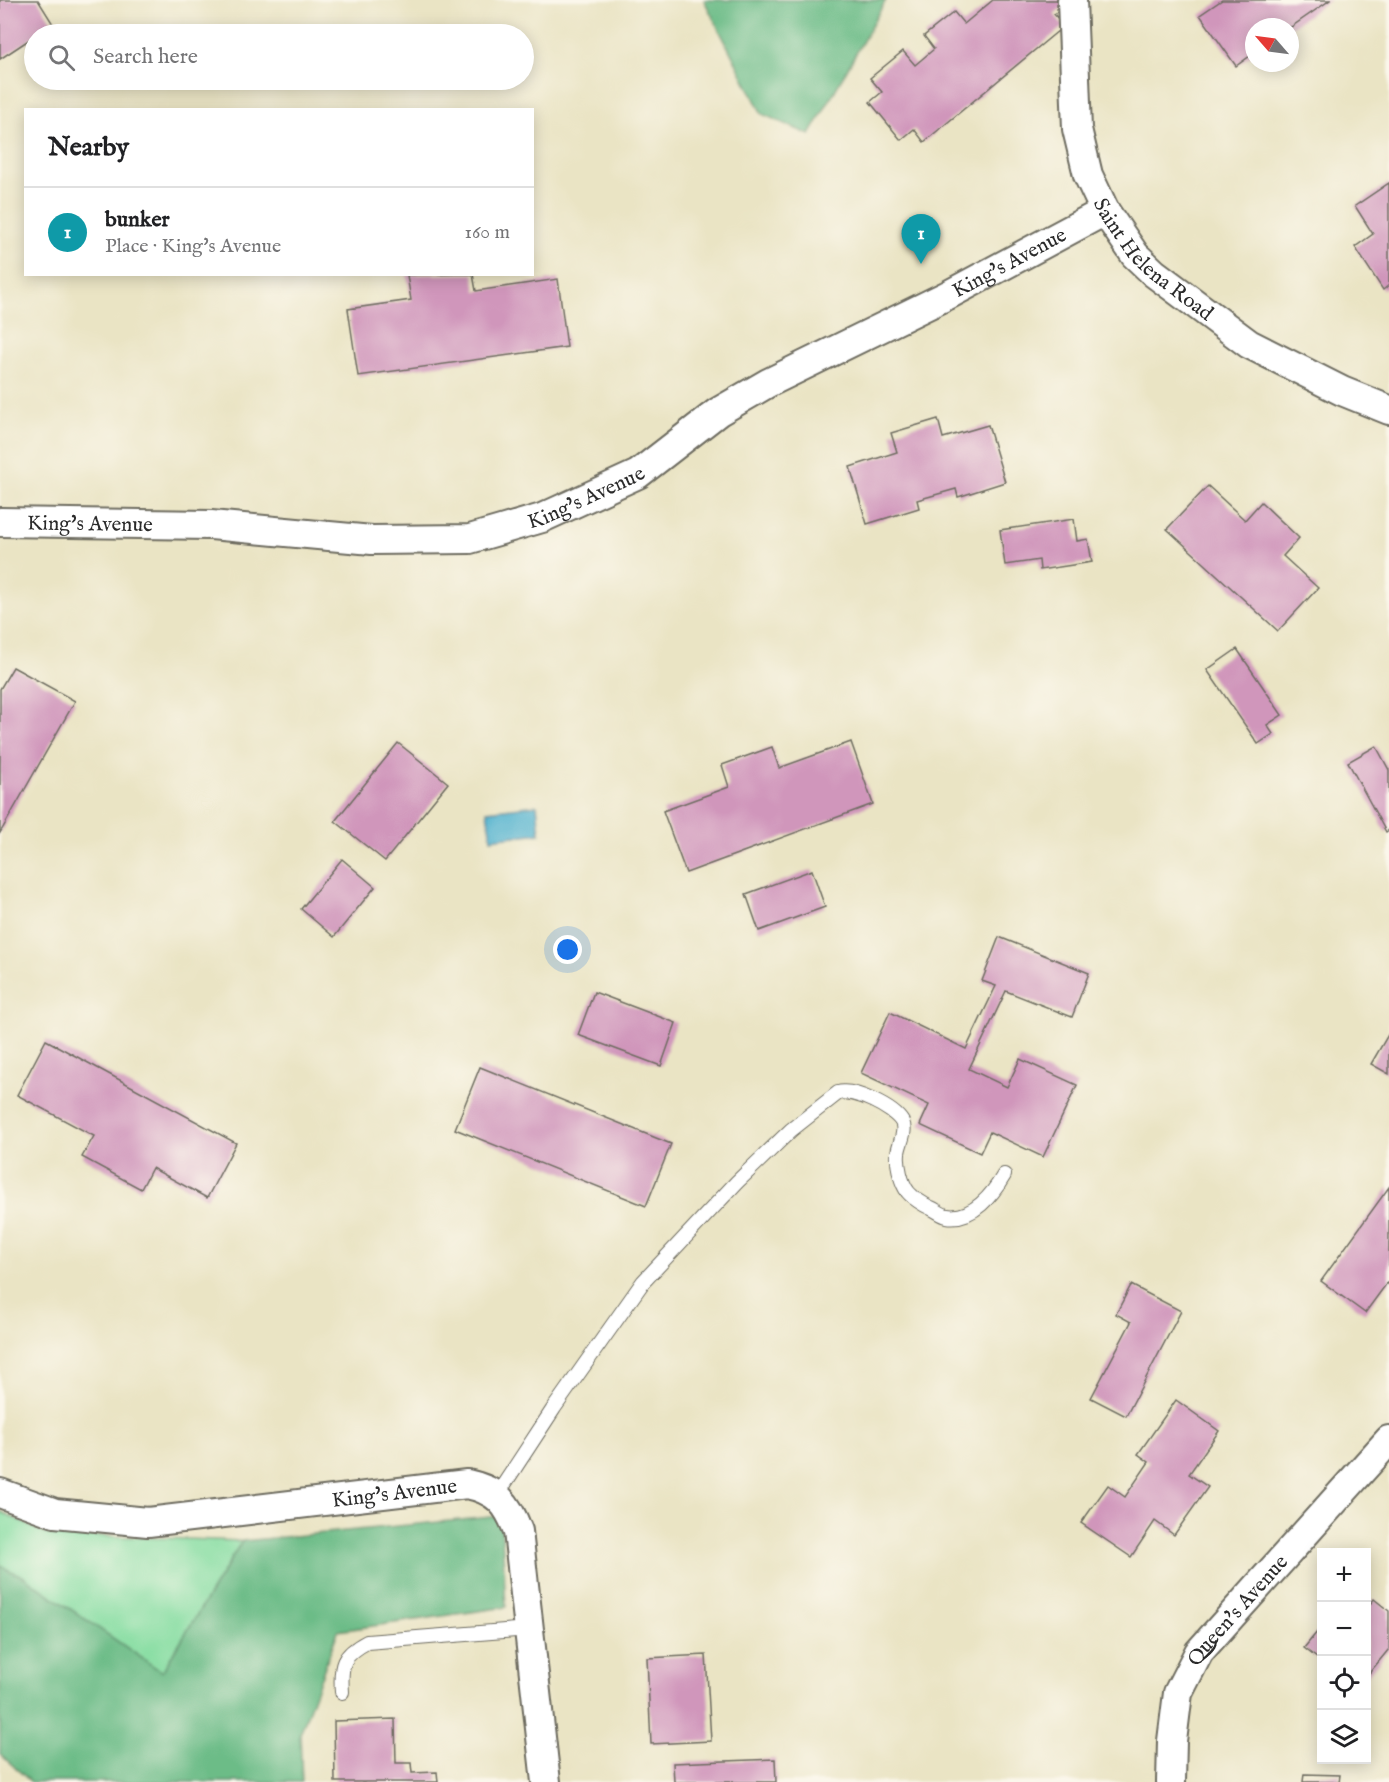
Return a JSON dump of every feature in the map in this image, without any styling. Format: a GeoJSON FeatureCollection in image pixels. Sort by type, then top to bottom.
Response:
{"type":"FeatureCollection","features":[{"type":"Feature","properties":{"kind":"street","name":"Saint Helena Road"},"geometry":{"type":"LineString","coordinates":[[1072,0],[1077,129],[1088,174],[1105,212],[1135,255],[1154,273],[1249,345],[1342,391],[1389,411]]}},
{"type":"Feature","properties":{"kind":"street","name":"King's Avenue"},"geometry":{"type":"LineString","coordinates":[[0,522],[212,525],[372,540],[470,539],[542,518],[638,474],[718,412],[768,382],[948,295],[1105,212]]}},
{"type":"Feature","properties":{"kind":"street","name":"Queen's Avenue"},"geometry":{"type":"LineString","coordinates":[[1171,1782],[1172,1741],[1178,1693],[1199,1652],[1389,1440]]}},
{"type":"Feature","properties":{"kind":"street","name":"King's Avenue"},"geometry":{"type":"LineString","coordinates":[[0,1493],[55,1513],[148,1522],[467,1484],[481,1486],[497,1495]]}},
{"type":"Feature","properties":{"kind":"street"},"geometry":{"type":"LineString","coordinates":[[497,1495],[511,1512],[518,1531],[546,1782]]}},
{"type":"Feature","properties":{"kind":"lane"},"geometry":{"type":"LineString","coordinates":[[497,1495],[554,1408],[643,1282],[736,1182],[791,1130],[838,1094],[847,1091],[873,1101],[886,1108],[902,1122],[904,1130],[898,1153],[899,1171],[908,1192],[927,1206],[948,1216],[963,1214],[977,1207],[993,1193],[1004,1175]]}},
{"type":"Feature","properties":{"kind":"lane"},"geometry":{"type":"LineString","coordinates":[[342,1692],[341,1670],[352,1650],[367,1642],[529,1629]]}},
{"type":"Feature","properties":{"kind":"green space"},"geometry":{"type":"Polygon","coordinates":[[[704,0],[886,0],[810,135],[762,114],[704,0]]]}},
{"type":"Feature","properties":{"kind":"green space"},"geometry":{"type":"Polygon","coordinates":[[[0,1511],[46,1534],[242,1541],[162,1672],[24,1577],[0,1566],[0,1511]]]}},
{"type":"Feature","properties":{"kind":"green space"},"geometry":{"type":"Polygon","coordinates":[[[501,1516],[506,1607],[338,1631],[300,1734],[302,1782],[31,1782],[0,1754],[0,1566],[24,1577],[162,1672],[242,1541],[501,1516]]]}},
{"type":"Feature","properties":{"kind":"water"},"geometry":{"type":"Polygon","coordinates":[[[537,805],[540,833],[491,839],[487,811],[537,805]]]}},
{"type":"Feature","properties":{"kind":"building"},"geometry":{"type":"Polygon","coordinates":[[[0,0],[38,0],[53,24],[24,24],[24,43],[0,59],[0,0]]]}},
{"type":"Feature","properties":{"kind":"building"},"geometry":{"type":"Polygon","coordinates":[[[993,0],[1066,0],[1068,3],[1054,14],[1064,26],[924,142],[914,129],[901,140],[870,102],[882,92],[870,78],[903,51],[915,65],[934,49],[924,36],[954,12],[964,24],[993,0]]]}},
{"type":"Feature","properties":{"kind":"building"},"geometry":{"type":"Polygon","coordinates":[[[1222,0],[1330,0],[1299,21],[1299,18],[1245,18],[1245,60],[1236,66],[1200,15],[1222,0]]]}},
{"type":"Feature","properties":{"kind":"building"},"geometry":{"type":"Polygon","coordinates":[[[1389,183],[1389,285],[1383,290],[1355,247],[1373,234],[1355,206],[1389,183]]]}},
{"type":"Feature","properties":{"kind":"building"},"geometry":{"type":"Polygon","coordinates":[[[407,276],[473,276],[476,291],[558,279],[567,347],[358,376],[348,309],[411,300],[407,276]]]}},
{"type":"Feature","properties":{"kind":"building"},"geometry":{"type":"Polygon","coordinates":[[[938,419],[943,438],[988,425],[1005,482],[958,497],[956,489],[917,500],[919,508],[867,524],[850,467],[897,452],[891,433],[938,419]]]}},
{"type":"Feature","properties":{"kind":"building"},"geometry":{"type":"Polygon","coordinates":[[[1208,486],[1245,520],[1261,502],[1299,538],[1283,556],[1318,588],[1278,631],[1167,529],[1208,486]]]}},
{"type":"Feature","properties":{"kind":"building"},"geometry":{"type":"Polygon","coordinates":[[[1074,519],[1077,541],[1088,539],[1092,562],[1040,570],[1039,560],[1005,565],[1000,530],[1074,519]]]}},
{"type":"Feature","properties":{"kind":"building"},"geometry":{"type":"Polygon","coordinates":[[[1237,649],[1282,715],[1267,725],[1273,734],[1258,744],[1207,670],[1237,649]]]}},
{"type":"Feature","properties":{"kind":"building"},"geometry":{"type":"Polygon","coordinates":[[[13,667],[75,701],[0,833],[0,689],[13,667]]]}},
{"type":"Feature","properties":{"kind":"building"},"geometry":{"type":"Polygon","coordinates":[[[851,742],[873,804],[686,873],[663,811],[729,787],[722,765],[772,747],[779,768],[851,742]]]}},
{"type":"Feature","properties":{"kind":"building"},"geometry":{"type":"Polygon","coordinates":[[[398,743],[448,783],[385,861],[335,821],[398,743]]]}},
{"type":"Feature","properties":{"kind":"building"},"geometry":{"type":"Polygon","coordinates":[[[1376,746],[1389,770],[1389,830],[1386,832],[1348,762],[1376,746]]]}},
{"type":"Feature","properties":{"kind":"building"},"geometry":{"type":"Polygon","coordinates":[[[342,859],[375,887],[334,937],[301,909],[342,859]]]}},
{"type":"Feature","properties":{"kind":"building"},"geometry":{"type":"Polygon","coordinates":[[[812,870],[825,907],[759,931],[746,894],[812,870]]]}},
{"type":"Feature","properties":{"kind":"building"},"geometry":{"type":"Polygon","coordinates":[[[999,937],[1089,973],[1072,1017],[1006,991],[969,1069],[1007,1087],[1020,1059],[1077,1085],[1043,1157],[990,1132],[980,1153],[920,1125],[929,1105],[861,1073],[890,1012],[966,1049],[996,986],[982,981],[999,937]]]}},
{"type":"Feature","properties":{"kind":"building"},"geometry":{"type":"Polygon","coordinates":[[[594,992],[676,1023],[661,1066],[578,1035],[594,992]]]}},
{"type":"Feature","properties":{"kind":"building"},"geometry":{"type":"Polygon","coordinates":[[[1389,1033],[1389,1074],[1371,1064],[1389,1033]]]}},
{"type":"Feature","properties":{"kind":"building"},"geometry":{"type":"Polygon","coordinates":[[[46,1040],[236,1143],[207,1198],[152,1168],[141,1189],[82,1157],[94,1136],[17,1095],[46,1040]]]}},
{"type":"Feature","properties":{"kind":"building"},"geometry":{"type":"Polygon","coordinates":[[[480,1067],[671,1144],[646,1206],[455,1129],[480,1067]]]}},
{"type":"Feature","properties":{"kind":"building"},"geometry":{"type":"Polygon","coordinates":[[[1389,1187],[1389,1285],[1387,1283],[1365,1313],[1321,1281],[1389,1187]]]}},
{"type":"Feature","properties":{"kind":"building"},"geometry":{"type":"Polygon","coordinates":[[[1131,1285],[1181,1311],[1126,1416],[1091,1398],[1131,1322],[1116,1314],[1131,1285]]]}},
{"type":"Feature","properties":{"kind":"building"},"geometry":{"type":"Polygon","coordinates":[[[1176,1400],[1219,1431],[1189,1474],[1208,1487],[1174,1535],[1155,1521],[1131,1557],[1081,1523],[1108,1485],[1125,1497],[1149,1462],[1138,1454],[1176,1400]]]}},
{"type":"Feature","properties":{"kind":"building"},"geometry":{"type":"Polygon","coordinates":[[[1374,1599],[1389,1611],[1389,1649],[1371,1671],[1371,1656],[1371,1603],[1374,1599]]]}},
{"type":"Feature","properties":{"kind":"building"},"geometry":{"type":"Polygon","coordinates":[[[1317,1632],[1317,1658],[1304,1648],[1317,1632]]]}},
{"type":"Feature","properties":{"kind":"building"},"geometry":{"type":"Polygon","coordinates":[[[706,1655],[711,1741],[651,1744],[647,1658],[706,1655]]]}},
{"type":"Feature","properties":{"kind":"building"},"geometry":{"type":"Polygon","coordinates":[[[395,1719],[396,1763],[411,1763],[412,1773],[437,1772],[438,1782],[335,1782],[334,1721],[395,1719]]]}},
{"type":"Feature","properties":{"kind":"building"},"geometry":{"type":"Polygon","coordinates":[[[775,1759],[776,1782],[674,1782],[673,1763],[775,1759]]]}},
{"type":"Feature","properties":{"kind":"building"},"geometry":{"type":"Polygon","coordinates":[[[1304,1774],[1340,1775],[1339,1782],[1303,1782],[1304,1774]]]}},
{"type":"Feature","properties":{"kind":"place","name":"bunker"},"geometry":{"type":"Point","coordinates":[921,264]}}]}
